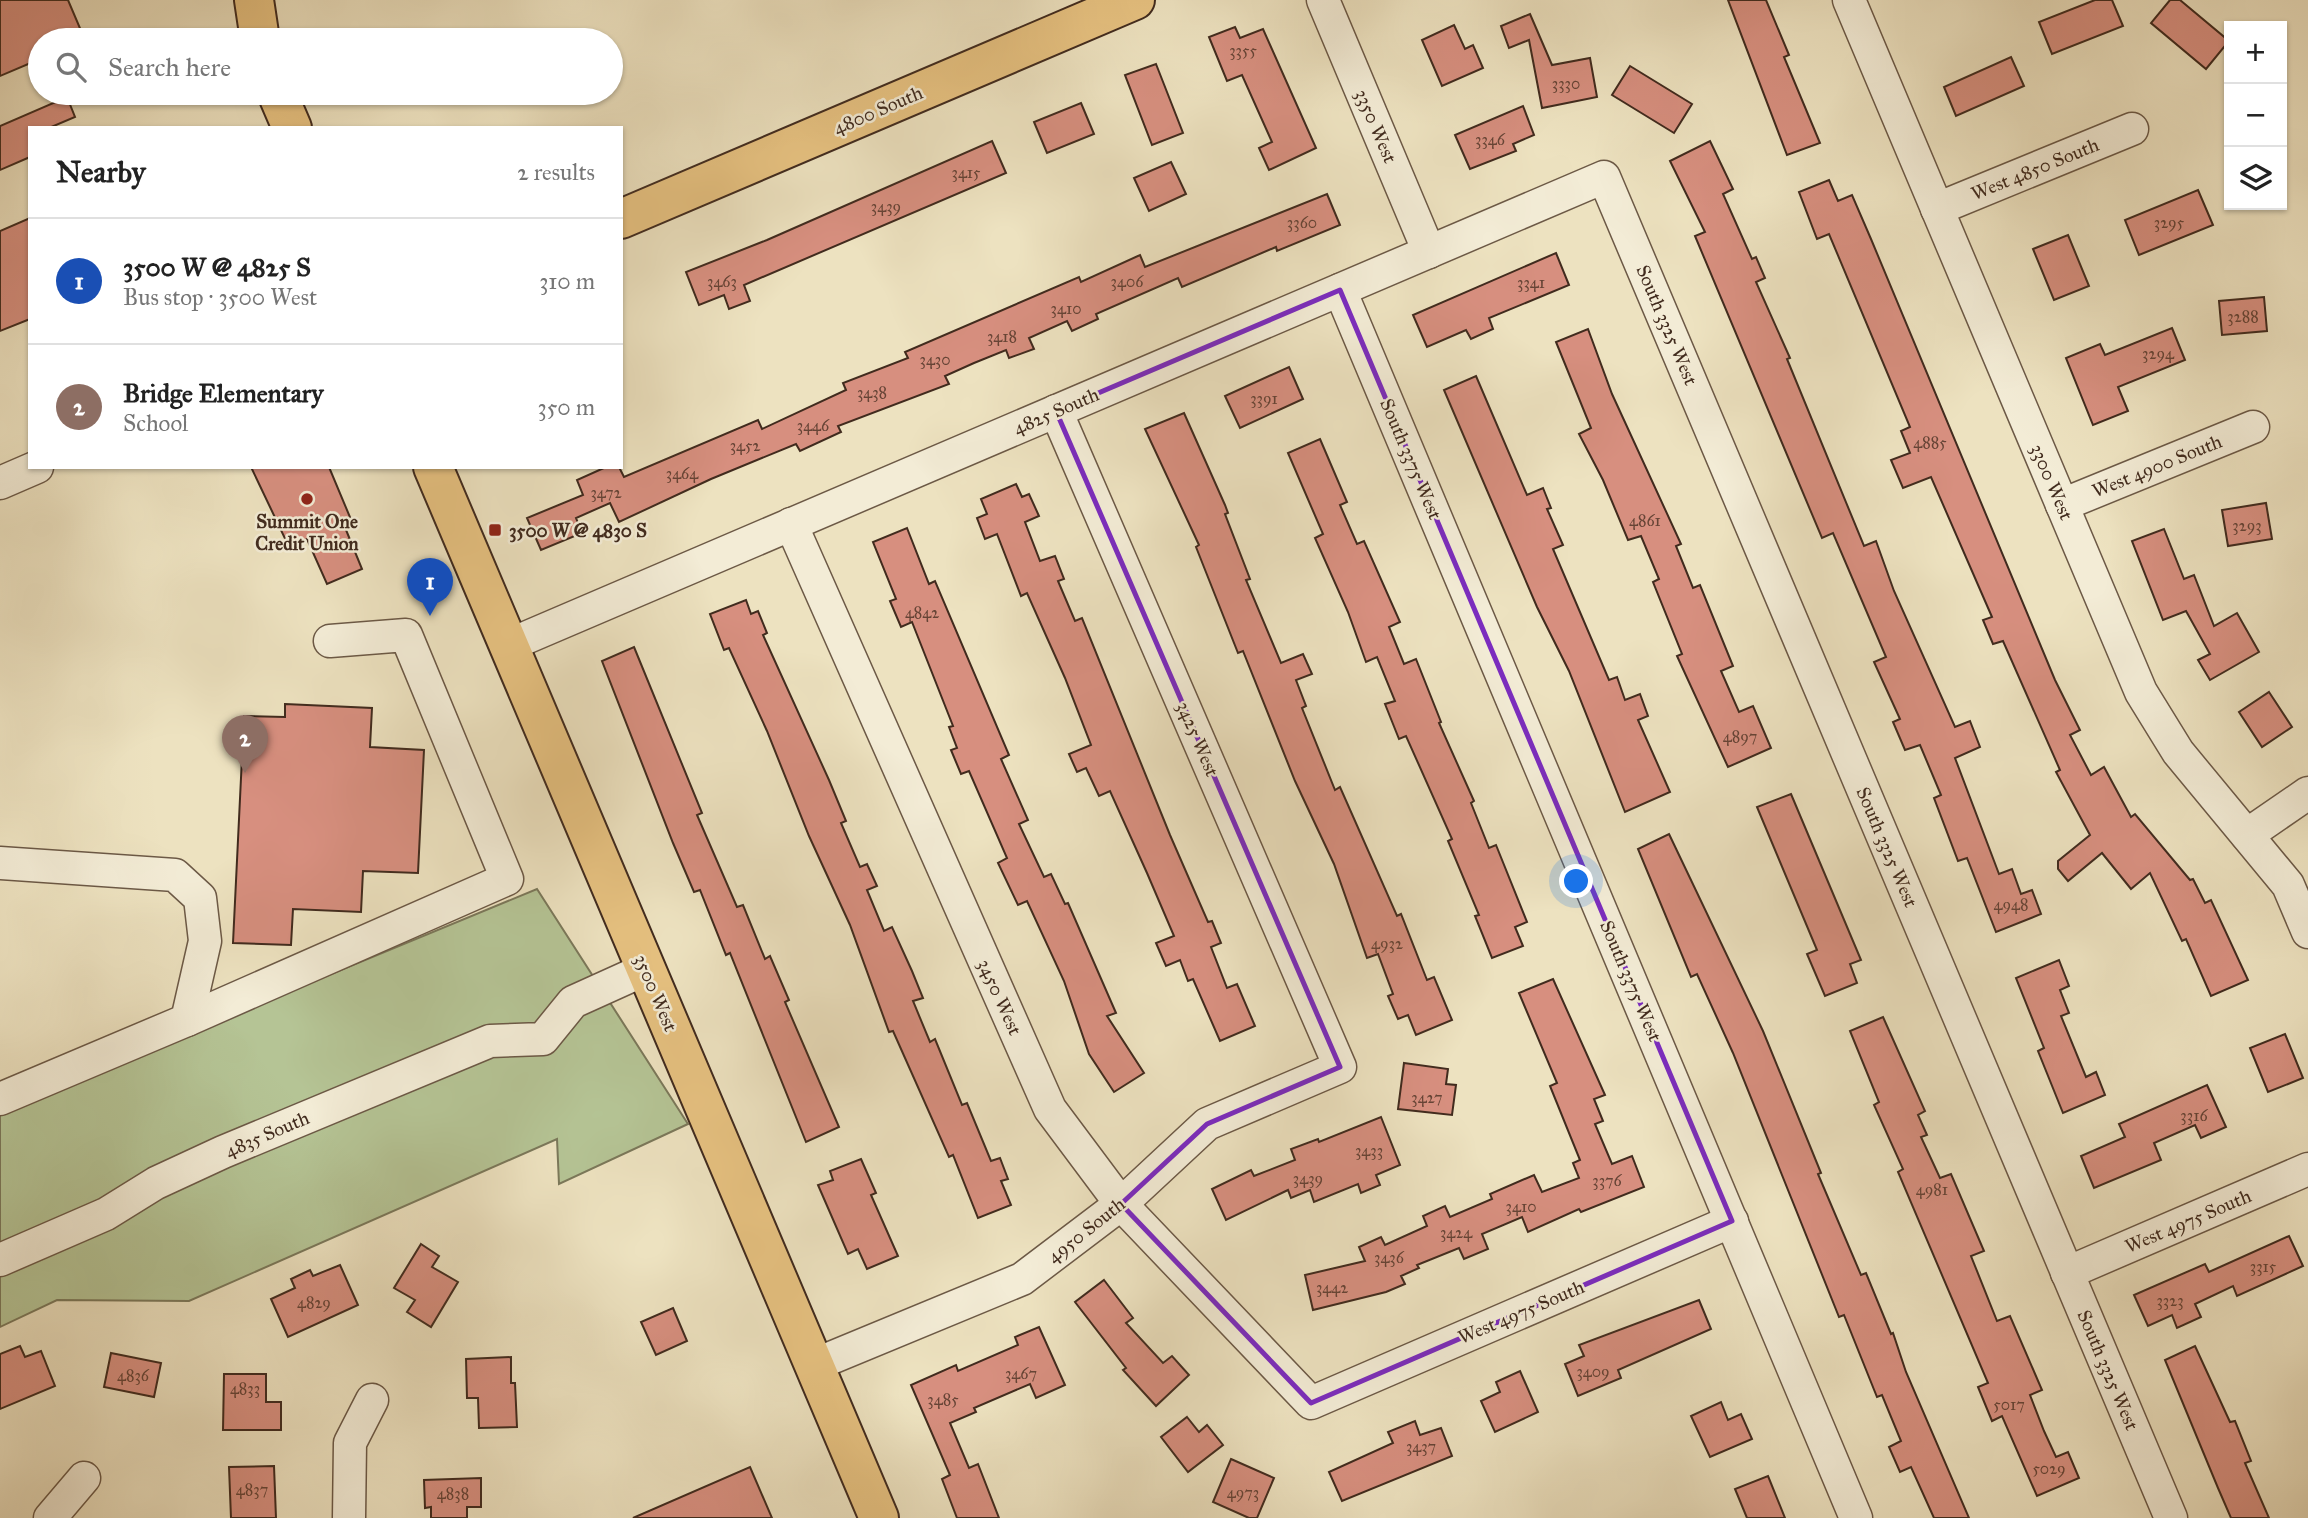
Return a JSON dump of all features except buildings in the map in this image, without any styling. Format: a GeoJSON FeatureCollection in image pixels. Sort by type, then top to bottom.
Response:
{"type":"FeatureCollection","features":[{"type":"Feature","properties":{"kind":"main road"},"geometry":{"type":"LineString","coordinates":[[254,0],[258,28]]}},
{"type":"Feature","properties":{"kind":"main road","name":"4800 South"},"geometry":{"type":"LineString","coordinates":[[623,218],[1135,0]]}},
{"type":"Feature","properties":{"kind":"main road"},"geometry":{"type":"LineString","coordinates":[[282,105],[291,126]]}},
{"type":"Feature","properties":{"kind":"main road","name":"3500 West"},"geometry":{"type":"LineString","coordinates":[[434,469],[879,1518]]}},
{"type":"Feature","properties":{"kind":"street","name":"3350 West"},"geometry":{"type":"LineString","coordinates":[[1323,0],[1429,252]]}},
{"type":"Feature","properties":{"kind":"street","name":"3300 West"},"geometry":{"type":"LineString","coordinates":[[1849,0],[2141,692],[2178,752],[2288,885],[2308,932]]}},
{"type":"Feature","properties":{"kind":"street","name":"West 4850 South"},"geometry":{"type":"LineString","coordinates":[[1937,209],[2132,129]]}},
{"type":"Feature","properties":{"kind":"street","name":"4825 South"},"geometry":{"type":"LineString","coordinates":[[509,645],[1604,177]]}},
{"type":"Feature","properties":{"kind":"street","name":"South 3325 West"},"geometry":{"type":"LineString","coordinates":[[1604,177],[2171,1518]]}},
{"type":"Feature","properties":{"kind":"street","name":"South 3375 West"},"geometry":{"type":"LineString","coordinates":[[1340,290],[1856,1518]]}},
{"type":"Feature","properties":{"kind":"street","name":"3425 West"},"geometry":{"type":"LineString","coordinates":[[1056,411],[1339,1068]]}},
{"type":"Feature","properties":{"kind":"street","name":"West 4900 South"},"geometry":{"type":"LineString","coordinates":[[2062,505],[2253,427]]}},
{"type":"Feature","properties":{"kind":"street"},"geometry":{"type":"LineString","coordinates":[[0,483],[32,469]]}},
{"type":"Feature","properties":{"kind":"street","name":"3450 West"},"geometry":{"type":"LineString","coordinates":[[791,524],[1050,1109],[1121,1205],[1311,1403]]}},
{"type":"Feature","properties":{"kind":"street"},"geometry":{"type":"LineString","coordinates":[[0,1099],[508,879],[406,635],[330,640]]}},
{"type":"Feature","properties":{"kind":"street"},"geometry":{"type":"LineString","coordinates":[[2247,835],[2308,793]]}},
{"type":"Feature","properties":{"kind":"street"},"geometry":{"type":"LineString","coordinates":[[0,863],[175,876],[200,898],[205,941],[187,1020]]}},
{"type":"Feature","properties":{"kind":"street","name":"4835 South"},"geometry":{"type":"LineString","coordinates":[[0,1260],[106,1214],[156,1183],[223,1152],[490,1041],[543,1039],[573,1002],[646,969]]}},
{"type":"Feature","properties":{"kind":"street","name":"4950 South"},"geometry":{"type":"LineString","coordinates":[[814,1366],[1022,1279],[1121,1205],[1207,1124],[1339,1068]]}},
{"type":"Feature","properties":{"kind":"street","name":"West 4975 South"},"geometry":{"type":"LineString","coordinates":[[2067,1273],[2308,1169]]}},
{"type":"Feature","properties":{"kind":"street","name":"West 4975 South"},"geometry":{"type":"LineString","coordinates":[[1311,1403],[1732,1221]]}},
{"type":"Feature","properties":{"kind":"street"},"geometry":{"type":"LineString","coordinates":[[349,1518],[350,1443],[372,1401]]}},
{"type":"Feature","properties":{"kind":"street"},"geometry":{"type":"LineString","coordinates":[[50,1518],[84,1478]]}},
{"type":"Feature","properties":{"kind":"highlighted area"},"geometry":{"type":"Polygon","coordinates":[[[1340,290],[1732,1221],[1311,1403],[1121,1204],[1207,1124],[1340,1067],[1056,411],[1340,290]]]}},
{"type":"Feature","properties":{"kind":"green space"},"geometry":{"type":"Polygon","coordinates":[[[537,889],[688,1124],[559,1184],[557,1139],[189,1301],[57,1300],[0,1327],[0,1111],[537,889]]]}},
{"type":"Feature","properties":{"kind":"place","name":"Summit One Credit Union"},"geometry":{"type":"Point","coordinates":[307,499]}},
{"type":"Feature","properties":{"kind":"place","name":"3500 W @ 4830 S"},"geometry":{"type":"Point","coordinates":[495,530]}},
{"type":"Feature","properties":{"kind":"place","name":"3500 W @ 4825 S"},"geometry":{"type":"Point","coordinates":[430,616]}},
{"type":"Feature","properties":{"kind":"place","name":"Bridge Elementary"},"geometry":{"type":"Point","coordinates":[245,773]}}]}
